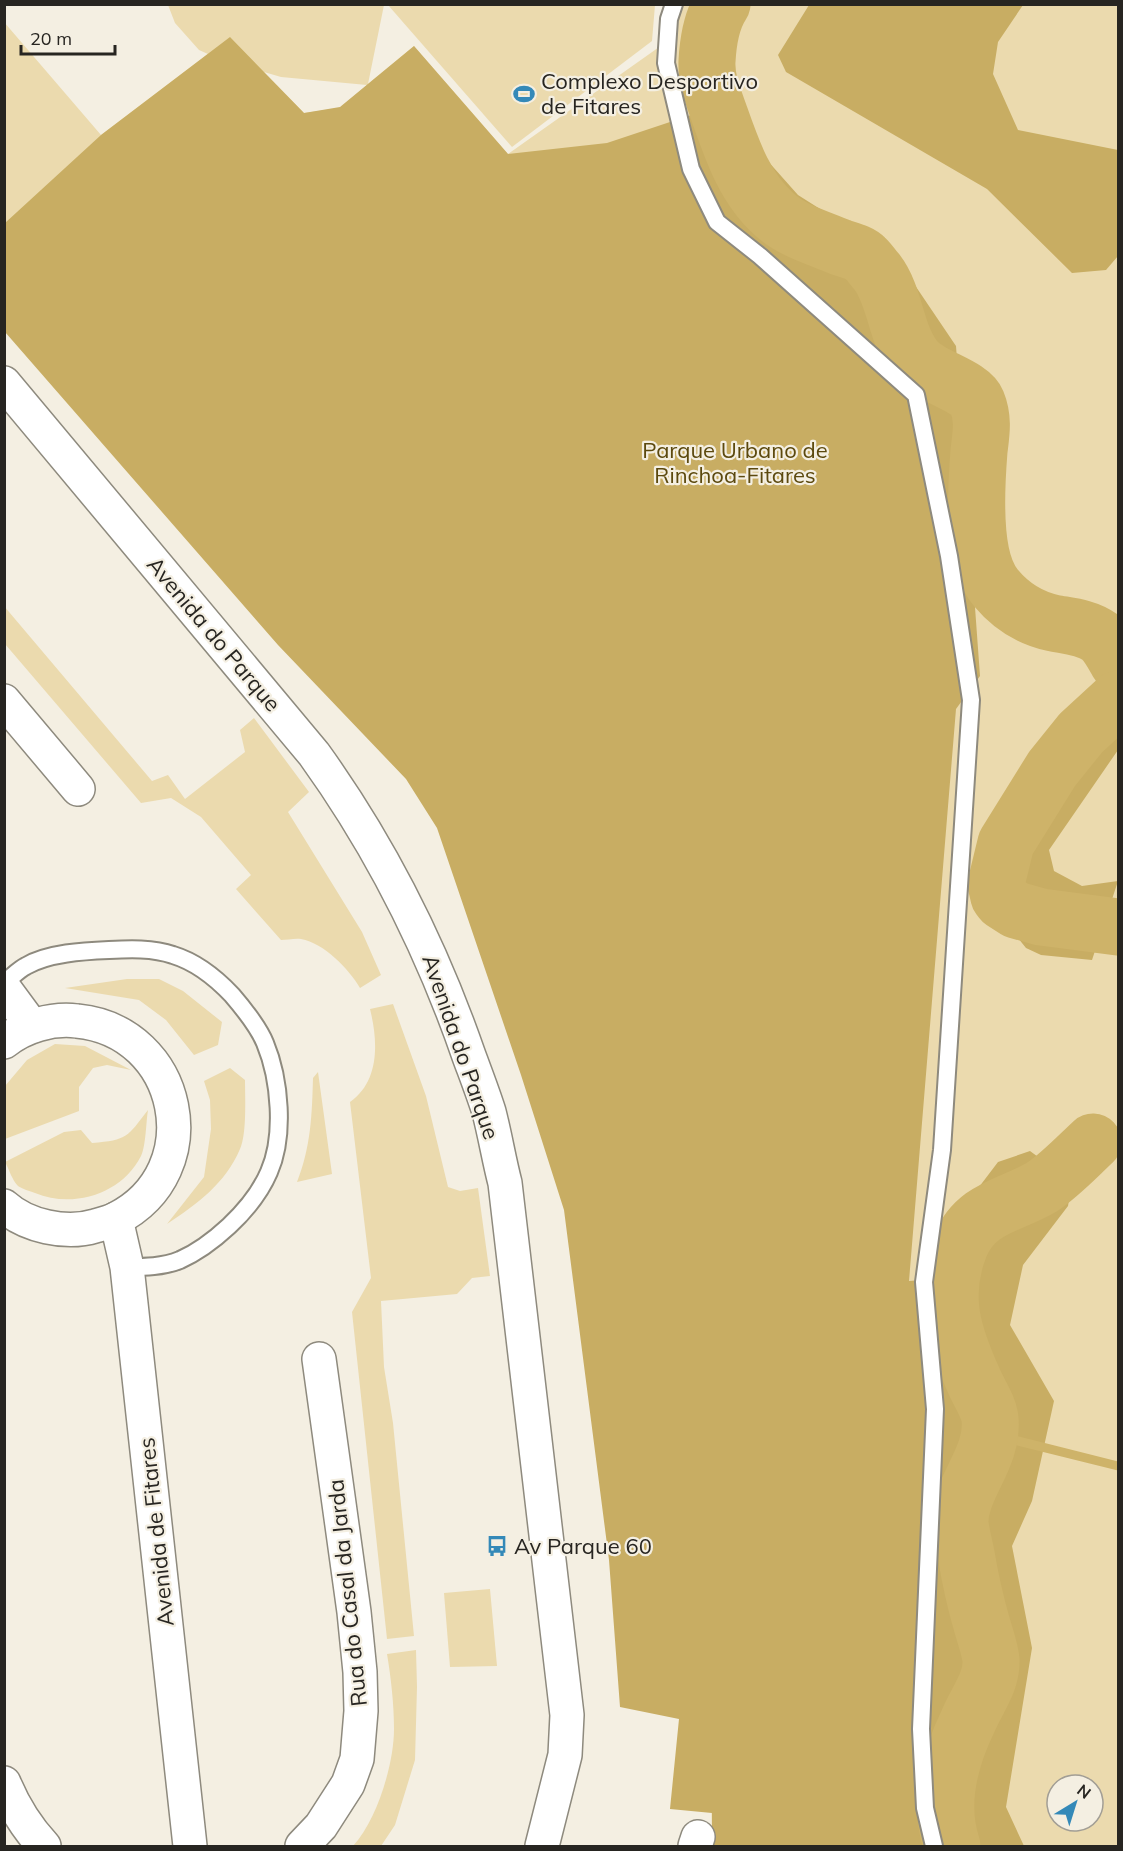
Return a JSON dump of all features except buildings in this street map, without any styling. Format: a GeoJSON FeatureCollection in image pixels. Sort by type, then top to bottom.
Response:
{"type":"FeatureCollection","features":[{"type":"Feature","properties":{"kind":"street","name":"Avenida do Parque"},"geometry":{"type":"LineString","coordinates":[[4,383],[314,754],[342,793],[409,908],[438,972],[463,1039],[489,1112],[505,1183],[567,1715],[565,1755],[542,1846]]}},
{"type":"Feature","properties":{"kind":"street"},"geometry":{"type":"LineString","coordinates":[[4,701],[78,789]]}},
{"type":"Feature","properties":{"kind":"street"},"geometry":{"type":"LineString","coordinates":[[4,986],[18,1034],[64,1019],[96,1023],[126,1036],[150,1057],[167,1085],[174,1114],[172,1146],[162,1176],[142,1201],[116,1219],[89,1227],[61,1229],[34,1223],[4,1206]]}},
{"type":"Feature","properties":{"kind":"street","name":"Avenida de Fitares"},"geometry":{"type":"LineString","coordinates":[[116,1219],[127,1267],[190,1846]]}},
{"type":"Feature","properties":{"kind":"street","name":"Rua do Casal da Jarda"},"geometry":{"type":"LineString","coordinates":[[302,1846],[321,1826],[348,1784],[357,1759],[361,1711],[354,1612],[319,1359]]}},
{"type":"Feature","properties":{"kind":"street"},"geometry":{"type":"LineString","coordinates":[[4,1783],[17,1811],[44,1846]]}},
{"type":"Feature","properties":{"kind":"lane"},"geometry":{"type":"LineString","coordinates":[[674,4],[669,19],[666,63],[691,169],[717,222],[760,256],[916,395],[948,555],[971,700],[942,1150],[924,1282],[935,1409],[921,1729],[925,1808],[934,1846]]}},
{"type":"Feature","properties":{"kind":"lane"},"geometry":{"type":"LineString","coordinates":[[4,986],[26,966],[77,951],[132,949],[171,954],[198,965],[223,986],[243,1007],[265,1043],[276,1085],[278,1117],[274,1155],[269,1172],[257,1195],[220,1235],[180,1260],[153,1266],[127,1267]]}},
{"type":"Feature","properties":{"kind":"green space","name":"Parque Urbano de Rinchoa-Fitares"},"geometry":{"type":"Polygon","coordinates":[[[168,5],[384,5],[368,84],[414,46],[508,154],[662,45],[666,5],[1118,5],[1118,1846],[712,1846],[710,1717],[455,724],[5,319],[4,22],[101,135],[208,54],[199,50],[175,23],[168,5]],[[264,72],[304,113],[340,108],[367,85],[281,77],[264,72]]]}},
{"type":"Feature","properties":{"kind":"green space","name":"Complexo Desportivo de Fitares"},"geometry":{"type":"Polygon","coordinates":[[[388,5],[655,5],[652,41],[512,147],[388,5]]]}},
{"type":"Feature","properties":{"kind":"green space"},"geometry":{"type":"Polygon","coordinates":[[[809,5],[1023,5],[998,42],[993,74],[1018,130],[1118,150],[1118,256],[1106,270],[1072,273],[987,189],[786,72],[778,55],[809,5]]]}},
{"type":"Feature","properties":{"kind":"green space","name":"Parque Urbano de Rinchoa-Fitares"},"geometry":{"type":"Polygon","coordinates":[[[230,37],[304,113],[340,107],[414,46],[508,154],[607,143],[736,100],[758,150],[798,195],[869,240],[906,272],[956,346],[980,676],[956,709],[909,1281],[934,1279],[976,1191],[998,1162],[1030,1151],[1072,1182],[1068,1206],[1023,1265],[1010,1325],[1054,1401],[1032,1501],[1012,1546],[1032,1648],[1006,1807],[1024,1846],[712,1846],[712,1813],[670,1809],[679,1719],[620,1707],[609,1560],[564,1210],[437,828],[406,779],[278,645],[5,332],[5,223],[101,135],[230,37]]]}},
{"type":"Feature","properties":{"kind":"green space"},"geometry":{"type":"Polygon","coordinates":[[[4,606],[152,781],[168,775],[185,799],[245,752],[240,730],[254,718],[309,792],[288,812],[362,932],[381,975],[360,988],[343,965],[327,951],[310,941],[281,940],[236,889],[251,875],[201,817],[171,798],[141,803],[5,644],[4,606]]]}},
{"type":"Feature","properties":{"kind":"green space"},"geometry":{"type":"Polygon","coordinates":[[[1066,724],[1104,727],[1118,739],[1118,750],[1049,850],[1054,871],[1082,886],[1118,881],[1092,960],[1041,955],[1026,948],[987,894],[990,856],[1066,724]]]}},
{"type":"Feature","properties":{"kind":"green space"},"geometry":{"type":"Polygon","coordinates":[[[127,979],[159,979],[183,991],[222,1022],[218,1045],[194,1055],[166,1020],[139,1000],[65,988],[127,979]]]}},
{"type":"Feature","properties":{"kind":"green space"},"geometry":{"type":"Polygon","coordinates":[[[393,1004],[426,1096],[448,1187],[460,1191],[478,1188],[490,1276],[472,1278],[457,1294],[381,1301],[384,1367],[393,1423],[414,1636],[387,1639],[352,1312],[371,1278],[350,1102],[360,1093],[372,1072],[375,1047],[370,1009],[393,1004]]]}},
{"type":"Feature","properties":{"kind":"green space"},"geometry":{"type":"Polygon","coordinates":[[[55,1044],[85,1046],[131,1070],[107,1065],[93,1068],[79,1087],[79,1111],[5,1139],[5,1086],[27,1060],[55,1044]]]}},
{"type":"Feature","properties":{"kind":"green space"},"geometry":{"type":"Polygon","coordinates":[[[230,1068],[245,1080],[245,1125],[240,1149],[218,1183],[199,1201],[167,1224],[204,1177],[211,1129],[210,1100],[204,1081],[230,1068]]]}},
{"type":"Feature","properties":{"kind":"green space"},"geometry":{"type":"Polygon","coordinates":[[[318,1072],[332,1174],[297,1182],[308,1143],[313,1078],[318,1072]]]}},
{"type":"Feature","properties":{"kind":"green space"},"geometry":{"type":"Polygon","coordinates":[[[148,1110],[143,1152],[133,1169],[109,1189],[95,1195],[65,1199],[50,1198],[26,1190],[16,1184],[5,1162],[64,1132],[81,1130],[92,1143],[126,1136],[148,1110]]]}},
{"type":"Feature","properties":{"kind":"green space"},"geometry":{"type":"Polygon","coordinates":[[[490,1589],[497,1666],[450,1667],[444,1593],[490,1589]]]}},
{"type":"Feature","properties":{"kind":"green space"},"geometry":{"type":"Polygon","coordinates":[[[416,1650],[415,1760],[395,1825],[381,1846],[353,1846],[370,1822],[377,1807],[391,1758],[394,1720],[387,1654],[416,1650]]]}},
{"type":"Feature","properties":{"kind":"waterway"},"geometry":{"type":"LineString","coordinates":[[722,4],[713,24],[707,61],[708,74],[712,94],[729,141],[755,193],[782,221],[806,234],[863,256],[883,282],[903,338],[915,359],[930,371],[966,391],[977,402],[981,414],[977,522],[982,559],[996,588],[1015,606],[1029,614],[1045,621],[1077,627],[1100,637],[1118,663]]}},
{"type":"Feature","properties":{"kind":"waterway"},"geometry":{"type":"LineString","coordinates":[[1118,699],[1081,733],[1052,769],[1006,843],[996,884],[1002,901],[1016,910],[1041,917],[1118,927]]}},
{"type":"Feature","properties":{"kind":"waterway"},"geometry":{"type":"LineString","coordinates":[[952,1846],[946,1814],[948,1781],[956,1749],[987,1683],[991,1668],[989,1647],[979,1616],[960,1523],[965,1497],[987,1447],[990,1419],[955,1331],[950,1299],[954,1264],[960,1246],[975,1223],[995,1209],[1042,1187],[1062,1172],[1093,1142]]}},
{"type":"Feature","properties":{"kind":"waterway"},"geometry":{"type":"LineString","coordinates":[[990,1434],[1118,1466]]}},
{"type":"Feature","properties":{"kind":"place","name":"Complexo Desportivo de Fitares"},"geometry":{"type":"Point","coordinates":[524,94]}},
{"type":"Feature","properties":{"kind":"place","name":"Av Parque 60"},"geometry":{"type":"Point","coordinates":[497,1546]}}]}
